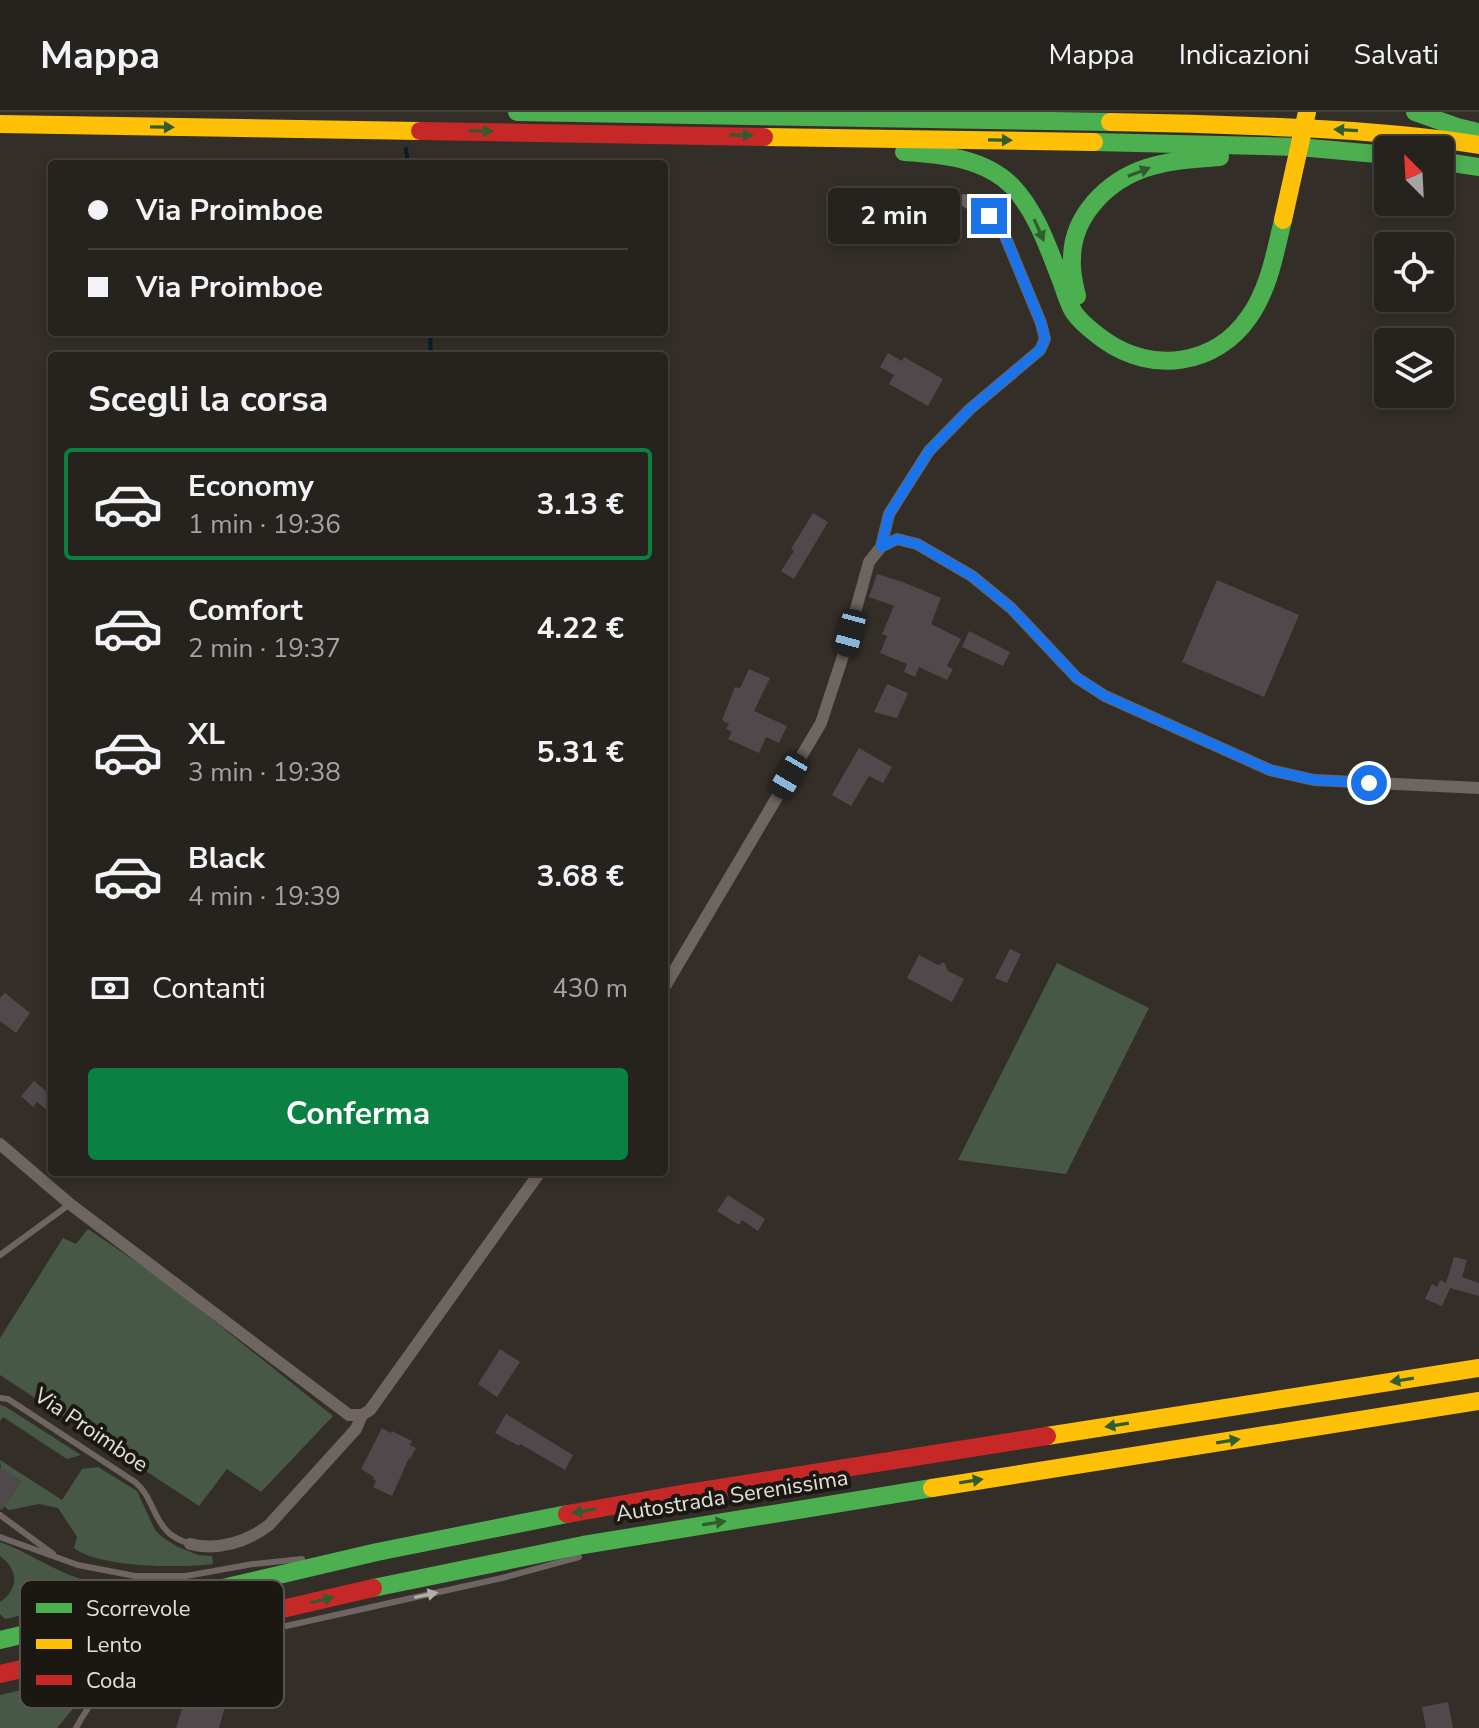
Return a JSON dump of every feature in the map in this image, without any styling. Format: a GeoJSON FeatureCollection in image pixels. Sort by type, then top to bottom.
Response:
{"type":"FeatureCollection","features":[{"type":"Feature","properties":{"kind":"highway"},"geometry":{"type":"LineString","coordinates":[[517,112],[1163,123],[1376,132],[1479,145]]}},
{"type":"Feature","properties":{"kind":"highway"},"geometry":{"type":"LineString","coordinates":[[950,119],[1026,112]]}},
{"type":"Feature","properties":{"kind":"highway"},"geometry":{"type":"LineString","coordinates":[[772,135],[850,150],[921,152],[959,158],[995,173],[1010,184],[1032,215],[1074,312],[1084,325],[1097,338],[1112,346],[1137,358],[1161,362],[1192,357],[1223,344],[1236,333],[1258,301],[1267,282],[1307,112]]}},
{"type":"Feature","properties":{"kind":"highway"},"geometry":{"type":"LineString","coordinates":[[1415,112],[1479,132]]}},
{"type":"Feature","properties":{"kind":"highway"},"geometry":{"type":"LineString","coordinates":[[0,124],[772,135],[1299,147],[1374,154]]}},
{"type":"Feature","properties":{"kind":"highway"},"geometry":{"type":"LineString","coordinates":[[1112,346],[1090,319],[1078,296],[1072,275],[1072,253],[1076,232],[1084,216],[1095,201],[1122,179],[1157,166],[1220,157],[1374,163]]}},
{"type":"Feature","properties":{"kind":"highway"},"geometry":{"type":"LineString","coordinates":[[1454,164],[1479,167]]}},
{"type":"Feature","properties":{"kind":"highway","name":"Autostrada Serenissima"},"geometry":{"type":"LineString","coordinates":[[257,1580],[527,1521],[697,1491],[1479,1368]]}},
{"type":"Feature","properties":{"kind":"highway","name":"Autostrada Serenissima"},"geometry":{"type":"LineString","coordinates":[[284,1610],[467,1568],[684,1528],[1479,1401]]}},
{"type":"Feature","properties":{"kind":"highway","name":"Autostrada Serenissima"},"geometry":{"type":"LineString","coordinates":[[0,1640],[20,1635]]}},
{"type":"Feature","properties":{"kind":"highway","name":"Autostrada Serenissima"},"geometry":{"type":"LineString","coordinates":[[0,1674],[20,1669]]}},
{"type":"Feature","properties":{"kind":"street"},"geometry":{"type":"LineString","coordinates":[[881,547],[889,514],[929,451],[970,409],[1040,350],[1045,339],[1003,231],[989,216],[964,200]]}},
{"type":"Feature","properties":{"kind":"street"},"geometry":{"type":"LineString","coordinates":[[668,981],[821,723],[869,562],[881,547],[897,539],[917,544],[972,576],[1011,608],[1077,678],[1105,696],[1270,770],[1314,780],[1479,788]]}},
{"type":"Feature","properties":{"kind":"street"},"geometry":{"type":"LineString","coordinates":[[0,1144],[70,1204],[349,1415],[362,1415]]}},
{"type":"Feature","properties":{"kind":"street","name":"Via Proimboe"},"geometry":{"type":"LineString","coordinates":[[190,1544],[203,1548],[220,1546],[256,1535],[269,1525],[356,1429],[362,1415],[370,1410],[537,1176]]}},
{"type":"Feature","properties":{"kind":"lane"},"geometry":{"type":"LineString","coordinates":[[0,1255],[70,1204]]}},
{"type":"Feature","properties":{"kind":"lane","name":"Via Proimboe"},"geometry":{"type":"LineString","coordinates":[[0,1398],[8,1399],[135,1482],[144,1489],[164,1529],[190,1544]]}},
{"type":"Feature","properties":{"kind":"lane"},"geometry":{"type":"LineString","coordinates":[[0,1515],[59,1558]]}},
{"type":"Feature","properties":{"kind":"lane"},"geometry":{"type":"LineString","coordinates":[[608,1549],[684,1528]]}},
{"type":"Feature","properties":{"kind":"lane"},"geometry":{"type":"LineString","coordinates":[[0,1537],[104,1571],[135,1576],[186,1576],[253,1564],[377,1552]]}},
{"type":"Feature","properties":{"kind":"lane"},"geometry":{"type":"LineString","coordinates":[[284,1626],[502,1578],[593,1553]]}},
{"type":"Feature","properties":{"kind":"lane"},"geometry":{"type":"LineString","coordinates":[[76,1728],[89,1708]]}},
{"type":"Feature","properties":{"kind":"green space"},"geometry":{"type":"Polygon","coordinates":[[[1057,963],[1149,1008],[1066,1174],[958,1160],[1057,963]]]}},
{"type":"Feature","properties":{"kind":"green space"},"geometry":{"type":"Polygon","coordinates":[[[88,1229],[163,1280],[333,1416],[261,1492],[227,1469],[199,1506],[0,1375],[0,1338],[63,1238],[76,1244],[88,1229]]]}},
{"type":"Feature","properties":{"kind":"green space"},"geometry":{"type":"Polygon","coordinates":[[[0,1405],[81,1455],[67,1459],[3,1417],[0,1421],[0,1405]]]}},
{"type":"Feature","properties":{"kind":"green space"},"geometry":{"type":"Polygon","coordinates":[[[0,1460],[62,1500],[82,1469],[98,1467],[137,1491],[155,1530],[162,1537],[198,1555],[212,1556],[213,1564],[141,1565],[86,1555],[74,1548],[77,1537],[58,1508],[39,1504],[9,1510],[0,1504],[0,1500],[6,1504],[21,1481],[1,1469],[0,1460]]]}},
{"type":"Feature","properties":{"kind":"green space"},"geometry":{"type":"Polygon","coordinates":[[[0,1542],[86,1580],[20,1580],[20,1616],[5,1619],[0,1614],[0,1602],[11,1591],[14,1579],[11,1567],[0,1556],[0,1542]]]}},
{"type":"Feature","properties":{"kind":"green space"},"geometry":{"type":"Polygon","coordinates":[[[20,1690],[20,1708],[74,1708],[57,1728],[0,1728],[0,1695],[20,1690]]]}},
{"type":"Feature","properties":{"kind":"building"},"geometry":{"type":"Polygon","coordinates":[[[888,353],[902,361],[904,357],[943,379],[928,406],[889,384],[894,375],[880,367],[888,353]]]}},
{"type":"Feature","properties":{"kind":"building"},"geometry":{"type":"Polygon","coordinates":[[[813,513],[828,522],[794,579],[781,571],[813,513]]]}},
{"type":"Feature","properties":{"kind":"building"},"geometry":{"type":"Polygon","coordinates":[[[877,574],[941,598],[931,624],[961,639],[947,666],[953,669],[947,680],[919,667],[915,677],[904,672],[907,664],[880,653],[887,636],[882,634],[894,606],[869,597],[877,574]]]}},
{"type":"Feature","properties":{"kind":"building"},"geometry":{"type":"Polygon","coordinates":[[[1217,580],[1299,615],[1264,697],[1182,662],[1217,580]]]}},
{"type":"Feature","properties":{"kind":"building"},"geometry":{"type":"Polygon","coordinates":[[[969,631],[1010,652],[1003,666],[962,647],[969,631]]]}},
{"type":"Feature","properties":{"kind":"building"},"geometry":{"type":"Polygon","coordinates":[[[749,669],[770,678],[754,711],[787,726],[779,743],[766,737],[759,753],[728,739],[732,732],[726,729],[729,724],[722,720],[735,687],[740,688],[749,669]]]}},
{"type":"Feature","properties":{"kind":"building"},"geometry":{"type":"Polygon","coordinates":[[[887,684],[908,693],[897,718],[874,712],[887,684]]]}},
{"type":"Feature","properties":{"kind":"building"},"geometry":{"type":"Polygon","coordinates":[[[859,748],[892,767],[883,783],[869,776],[851,806],[832,795],[859,748]]]}},
{"type":"Feature","properties":{"kind":"building"},"geometry":{"type":"Polygon","coordinates":[[[1010,949],[1021,954],[1007,983],[995,978],[1010,949]]]}},
{"type":"Feature","properties":{"kind":"building"},"geometry":{"type":"Polygon","coordinates":[[[919,955],[938,965],[944,962],[948,971],[964,979],[952,1002],[907,978],[919,955]]]}},
{"type":"Feature","properties":{"kind":"building"},"geometry":{"type":"Polygon","coordinates":[[[5,993],[30,1013],[16,1033],[0,1021],[0,998],[5,993]]]}},
{"type":"Feature","properties":{"kind":"building"},"geometry":{"type":"Polygon","coordinates":[[[34,1081],[48,1093],[48,1111],[37,1102],[33,1107],[21,1096],[34,1081]]]}},
{"type":"Feature","properties":{"kind":"building"},"geometry":{"type":"Polygon","coordinates":[[[728,1195],[765,1219],[758,1231],[742,1220],[739,1225],[717,1211],[728,1195]]]}},
{"type":"Feature","properties":{"kind":"building"},"geometry":{"type":"Polygon","coordinates":[[[1454,1257],[1467,1260],[1462,1277],[1479,1283],[1479,1296],[1450,1288],[1442,1306],[1425,1299],[1432,1284],[1437,1287],[1440,1280],[1446,1283],[1454,1257]]]}},
{"type":"Feature","properties":{"kind":"building"},"geometry":{"type":"Polygon","coordinates":[[[500,1349],[520,1362],[497,1397],[478,1384],[500,1349]]]}},
{"type":"Feature","properties":{"kind":"building"},"geometry":{"type":"Polygon","coordinates":[[[506,1414],[573,1455],[565,1470],[495,1433],[506,1414]]]}},
{"type":"Feature","properties":{"kind":"building"},"geometry":{"type":"Polygon","coordinates":[[[382,1428],[412,1441],[410,1445],[416,1448],[392,1496],[373,1487],[374,1477],[361,1469],[382,1428]]]}},
{"type":"Feature","properties":{"kind":"building"},"geometry":{"type":"Polygon","coordinates":[[[0,1468],[21,1481],[2,1510],[0,1509],[0,1468]]]}},
{"type":"Feature","properties":{"kind":"building"},"geometry":{"type":"Polygon","coordinates":[[[1448,1702],[1453,1728],[1426,1728],[1422,1707],[1448,1702]]]}},
{"type":"Feature","properties":{"kind":"building"},"geometry":{"type":"Polygon","coordinates":[[[182,1708],[225,1708],[219,1728],[176,1728],[182,1708]]]}},
{"type":"Feature","properties":{"kind":"waterway"},"geometry":{"type":"LineString","coordinates":[[406,149],[407,160]]}},
{"type":"Feature","properties":{"kind":"waterway"},"geometry":{"type":"LineString","coordinates":[[430,336],[431,352]]}},
{"type":"Feature","properties":{"kind":"traffic: fast"},"geometry":{"type":"LineString","coordinates":[[517,112],[1110,122]]}},
{"type":"Feature","properties":{"kind":"traffic: fast"},"geometry":{"type":"LineString","coordinates":[[1415,112],[1474,131]]}},
{"type":"Feature","properties":{"kind":"traffic: fast"},"geometry":{"type":"LineString","coordinates":[[1094,142],[1299,147],[1374,154]]}},
{"type":"Feature","properties":{"kind":"traffic: fast"},"geometry":{"type":"LineString","coordinates":[[904,152],[947,156],[975,163],[1012,186],[1035,219],[1076,315],[1104,340],[1142,358],[1182,360],[1201,355],[1235,333],[1262,295],[1283,220]]}},
{"type":"Feature","properties":{"kind":"traffic: fast"},"geometry":{"type":"LineString","coordinates":[[1077,296],[1072,268],[1074,243],[1085,215],[1105,191],[1146,168],[1220,157]]}},
{"type":"Feature","properties":{"kind":"traffic: fast"},"geometry":{"type":"LineString","coordinates":[[1454,163],[1479,167]]}},
{"type":"Feature","properties":{"kind":"traffic: fast"},"geometry":{"type":"LineString","coordinates":[[373,1588],[583,1545],[932,1488]]}},
{"type":"Feature","properties":{"kind":"traffic: fast"},"geometry":{"type":"LineString","coordinates":[[257,1580],[377,1552],[567,1514]]}},
{"type":"Feature","properties":{"kind":"traffic: fast"},"geometry":{"type":"LineString","coordinates":[[0,1640],[20,1635]]}},
{"type":"Feature","properties":{"kind":"traffic: slow"},"geometry":{"type":"LineString","coordinates":[[1283,220],[1307,112]]}},
{"type":"Feature","properties":{"kind":"traffic: slow"},"geometry":{"type":"LineString","coordinates":[[1110,122],[1346,131],[1479,145]]}},
{"type":"Feature","properties":{"kind":"traffic: slow"},"geometry":{"type":"LineString","coordinates":[[0,124],[420,131]]}},
{"type":"Feature","properties":{"kind":"traffic: slow"},"geometry":{"type":"LineString","coordinates":[[764,137],[1094,142]]}},
{"type":"Feature","properties":{"kind":"traffic: slow"},"geometry":{"type":"LineString","coordinates":[[1047,1436],[1479,1368]]}},
{"type":"Feature","properties":{"kind":"traffic: slow"},"geometry":{"type":"LineString","coordinates":[[932,1488],[1479,1401]]}},
{"type":"Feature","properties":{"kind":"traffic: jam"},"geometry":{"type":"LineString","coordinates":[[420,131],[764,137]]}},
{"type":"Feature","properties":{"kind":"traffic: jam"},"geometry":{"type":"LineString","coordinates":[[567,1514],[1047,1436]]}},
{"type":"Feature","properties":{"kind":"traffic: jam"},"geometry":{"type":"LineString","coordinates":[[284,1609],[373,1588]]}},
{"type":"Feature","properties":{"kind":"traffic: jam"},"geometry":{"type":"LineString","coordinates":[[0,1674],[20,1669]]}},
{"type":"Feature","properties":{"kind":"route"},"geometry":{"type":"LineString","coordinates":[[989,216],[1003,231],[1045,339],[1040,350],[970,409],[929,451],[889,514],[881,547],[897,539],[917,544],[972,576],[1011,608],[1077,678],[1105,696],[1270,770],[1314,780],[1369,783]]}}]}
